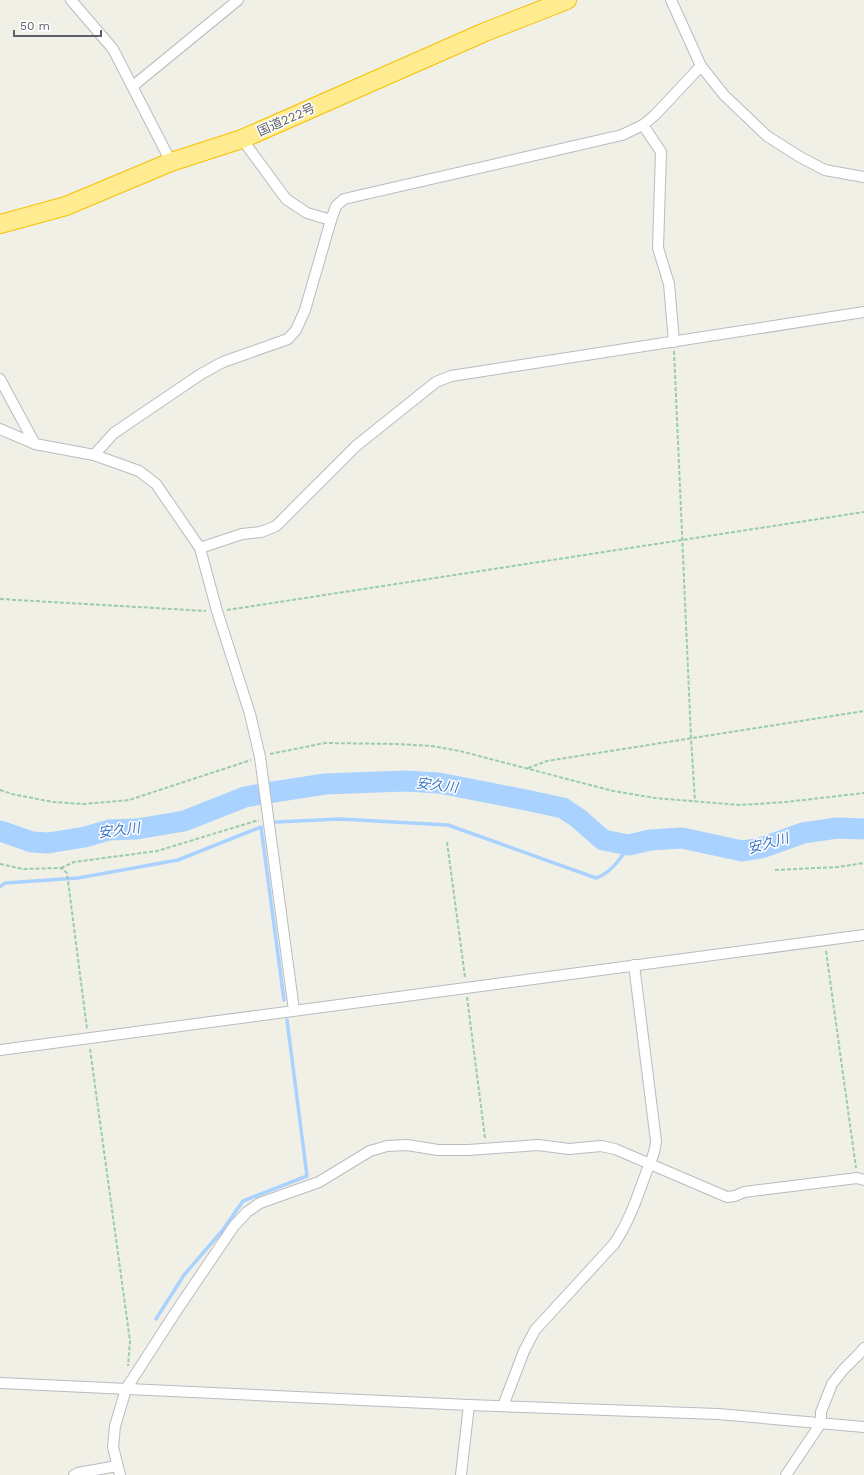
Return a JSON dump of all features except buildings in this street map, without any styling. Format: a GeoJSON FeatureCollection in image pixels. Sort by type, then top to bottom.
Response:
{"type":"FeatureCollection","features":[{"type":"Feature","properties":{"kind":"highway","name":"国道222号"},"geometry":{"type":"LineString","coordinates":[[0,224],[66,206],[172,162],[242,139],[485,32],[567,0]]}},
{"type":"Feature","properties":{"kind":"street"},"geometry":{"type":"LineString","coordinates":[[132,86],[238,0]]}},
{"type":"Feature","properties":{"kind":"street"},"geometry":{"type":"LineString","coordinates":[[671,0],[701,66],[724,95],[768,136],[800,157],[825,170],[864,177]]}},
{"type":"Feature","properties":{"kind":"street"},"geometry":{"type":"LineString","coordinates":[[76,2],[113,49],[172,162]]}},
{"type":"Feature","properties":{"kind":"street"},"geometry":{"type":"LineString","coordinates":[[94,455],[114,433],[201,374],[223,362],[288,338],[296,330],[305,310],[336,206],[344,199],[622,135],[643,125],[655,115],[701,66]]}},
{"type":"Feature","properties":{"kind":"street"},"geometry":{"type":"LineString","coordinates":[[643,125],[661,152],[658,248],[669,284],[674,342]]}},
{"type":"Feature","properties":{"kind":"street"},"geometry":{"type":"LineString","coordinates":[[242,139],[286,199],[307,212],[332,220]]}},
{"type":"Feature","properties":{"kind":"street"},"geometry":{"type":"LineString","coordinates":[[200,548],[242,534],[261,532],[276,526],[356,446],[436,382],[451,376],[864,312]]}},
{"type":"Feature","properties":{"kind":"street"},"geometry":{"type":"LineString","coordinates":[[0,379],[35,444]]}},
{"type":"Feature","properties":{"kind":"street"},"geometry":{"type":"LineString","coordinates":[[0,428],[35,444],[94,455],[139,471],[156,484],[200,548],[217,612],[250,714],[260,757],[294,1010]]}},
{"type":"Feature","properties":{"kind":"street"},"geometry":{"type":"LineString","coordinates":[[0,1050],[864,934]]}},
{"type":"Feature","properties":{"kind":"street"},"geometry":{"type":"LineString","coordinates":[[503,1406],[524,1351],[536,1330],[614,1244],[623,1230],[631,1215],[649,1164],[656,1152],[656,1141],[634,965]]}},
{"type":"Feature","properties":{"kind":"street"},"geometry":{"type":"LineString","coordinates":[[74,1475],[78,1473],[118,1471],[113,1447],[115,1426],[126,1389],[234,1226],[247,1212],[260,1203],[319,1182],[370,1151],[387,1146],[407,1145],[438,1150],[487,1149],[529,1144],[569,1150],[601,1146],[615,1149],[727,1197],[735,1196],[744,1192],[861,1179]]}},
{"type":"Feature","properties":{"kind":"street"},"geometry":{"type":"LineString","coordinates":[[786,1475],[821,1423],[821,1412],[832,1384],[842,1370],[860,1354],[864,1348]]}},
{"type":"Feature","properties":{"kind":"street"},"geometry":{"type":"LineString","coordinates":[[0,1383],[469,1405],[718,1414],[864,1427]]}},
{"type":"Feature","properties":{"kind":"street"},"geometry":{"type":"LineString","coordinates":[[461,1475],[469,1405]]}},
{"type":"Feature","properties":{"kind":"path"},"geometry":{"type":"LineString","coordinates":[[674,342],[695,801]]}},
{"type":"Feature","properties":{"kind":"path"},"geometry":{"type":"LineString","coordinates":[[0,599],[217,612],[864,512]]}},
{"type":"Feature","properties":{"kind":"path"},"geometry":{"type":"LineString","coordinates":[[528,768],[547,760],[864,711]]}},
{"type":"Feature","properties":{"kind":"path"},"geometry":{"type":"LineString","coordinates":[[0,790],[12,794],[53,802],[84,804],[130,800],[260,757],[326,743],[432,746],[460,751],[613,791],[655,798],[739,804],[786,802],[864,793]]}},
{"type":"Feature","properties":{"kind":"path"},"geometry":{"type":"LineString","coordinates":[[0,864],[23,869],[61,868],[74,862],[157,851],[267,818]]}},
{"type":"Feature","properties":{"kind":"path"},"geometry":{"type":"LineString","coordinates":[[446,842],[487,1149]]}},
{"type":"Feature","properties":{"kind":"path"},"geometry":{"type":"LineString","coordinates":[[775,870],[864,863]]}},
{"type":"Feature","properties":{"kind":"path"},"geometry":{"type":"LineString","coordinates":[[61,868],[67,873],[88,1038],[130,1341],[126,1389]]}},
{"type":"Feature","properties":{"kind":"path"},"geometry":{"type":"LineString","coordinates":[[825,940],[861,1179]]}},
{"type":"Feature","properties":{"kind":"waterway","name":"安久川"},"geometry":{"type":"LineString","coordinates":[[0,831],[32,842],[48,843],[85,837],[109,830],[137,829],[184,821],[245,797],[267,793],[325,784],[405,781],[439,783],[563,808],[578,818],[603,840],[629,845],[650,840],[682,838],[742,851],[761,848],[803,833],[837,828],[864,829]]}},
{"type":"Feature","properties":{"kind":"waterway"},"geometry":{"type":"LineString","coordinates":[[276,822],[340,819],[448,825],[596,878],[611,869],[629,845]]}},
{"type":"Feature","properties":{"kind":"waterway"},"geometry":{"type":"LineString","coordinates":[[0,887],[5,883],[78,878],[178,860],[261,827],[284,1000]]}},
{"type":"Feature","properties":{"kind":"waterway"},"geometry":{"type":"LineString","coordinates":[[156,1319],[184,1275],[222,1231],[243,1201],[307,1176],[287,1020]]}}]}
